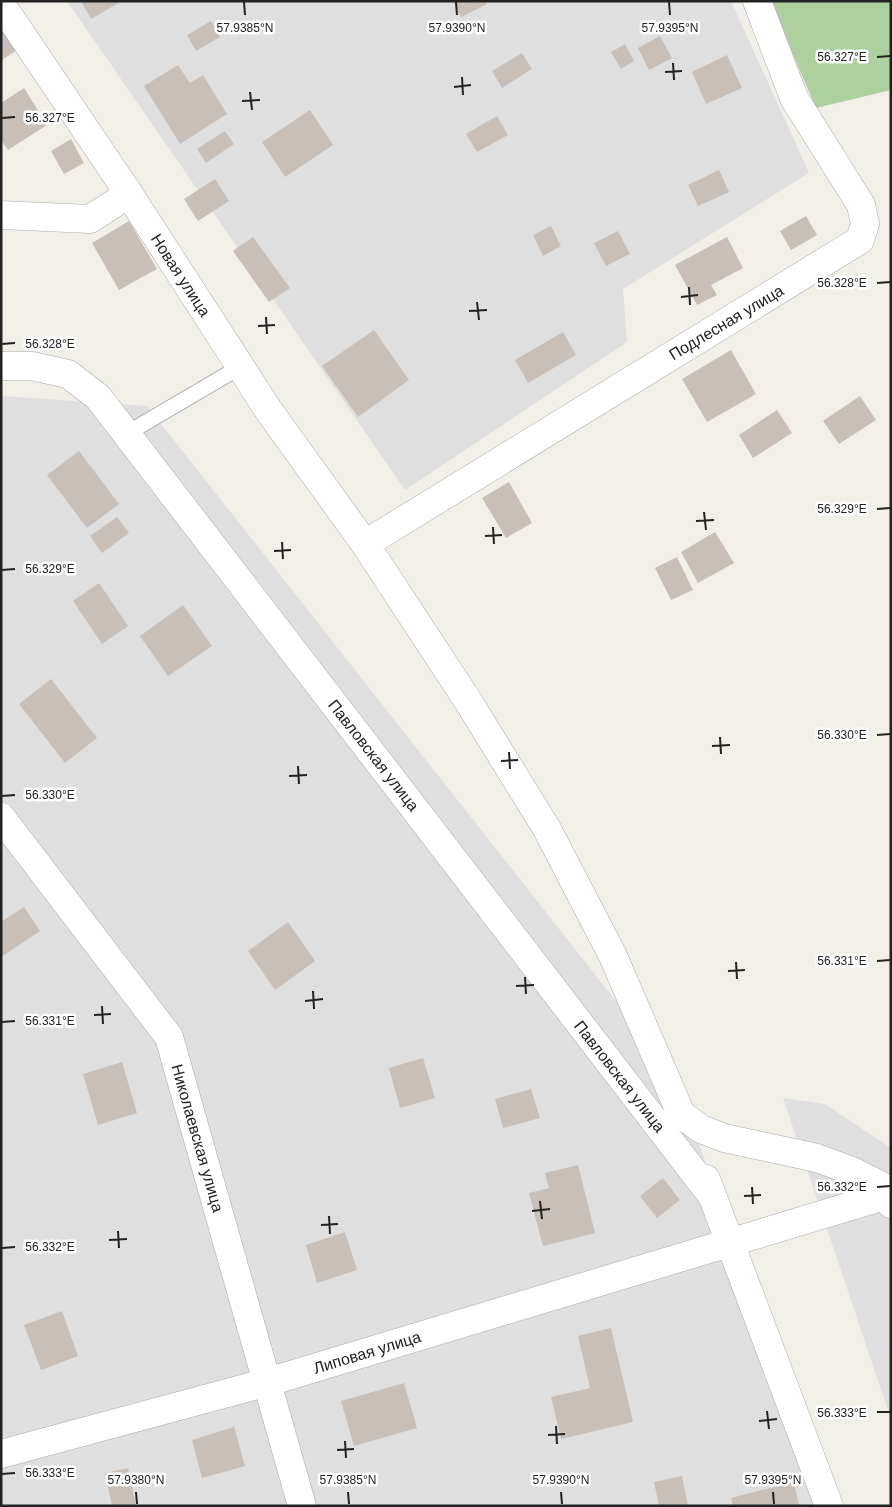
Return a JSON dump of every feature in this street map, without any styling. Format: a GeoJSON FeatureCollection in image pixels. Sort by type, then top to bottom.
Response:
{"type":"FeatureCollection","features":[{"type":"Feature","properties":{"kind":"street","name":"Подлесная улица"},"geometry":{"type":"LineString","coordinates":[[365,544],[860,240],[865,224],[862,205],[794,98],[757,1]]}},
{"type":"Feature","properties":{"kind":"street","name":"Новая улица"},"geometry":{"type":"LineString","coordinates":[[1,4],[129,194],[269,411],[365,544],[468,702],[546,828],[613,956],[681,1114],[731,1242],[829,1506]]}},
{"type":"Feature","properties":{"kind":"street"},"geometry":{"type":"LineString","coordinates":[[1,215],[90,219],[129,194]]}},
{"type":"Feature","properties":{"kind":"street","name":"Павловская улица"},"geometry":{"type":"LineString","coordinates":[[1,366],[32,366],[68,374],[98,397],[713,1197]]}},
{"type":"Feature","properties":{"kind":"street","name":"Николаевская улица"},"geometry":{"type":"LineString","coordinates":[[1,817],[170,1037],[302,1506]]}},
{"type":"Feature","properties":{"kind":"street"},"geometry":{"type":"LineString","coordinates":[[681,1114],[701,1129],[724,1138],[817,1158],[852,1171],[880,1185],[890,1198]]}},
{"type":"Feature","properties":{"kind":"street","name":"Липовая улица"},"geometry":{"type":"LineString","coordinates":[[1,1454],[268,1382],[731,1242],[890,1198]]}},
{"type":"Feature","properties":{"kind":"lane"},"geometry":{"type":"LineString","coordinates":[[126,434],[240,367]]}},
{"type":"Feature","properties":{"kind":"shaded area"},"geometry":{"type":"Polygon","coordinates":[[[67,1],[731,1],[809,173],[623,289],[627,342],[405,490],[67,1]]]}},
{"type":"Feature","properties":{"kind":"shaded area"},"geometry":{"type":"Polygon","coordinates":[[[1,396],[147,406],[675,1076],[827,1506],[1,1506],[1,396]]]}},
{"type":"Feature","properties":{"kind":"shaded area"},"geometry":{"type":"Polygon","coordinates":[[[783,1098],[825,1104],[891,1148],[891,1419],[783,1098]]]}},
{"type":"Feature","properties":{"kind":"green space"},"geometry":{"type":"Polygon","coordinates":[[[770,1],[891,1],[891,90],[816,108],[770,1]]]}},
{"type":"Feature","properties":{"kind":"building"},"geometry":{"type":"Polygon","coordinates":[[[81,1],[122,1],[91,19],[81,1]]]}},
{"type":"Feature","properties":{"kind":"building"},"geometry":{"type":"Polygon","coordinates":[[[453,1],[485,1],[487,4],[461,17],[453,1]]]}},
{"type":"Feature","properties":{"kind":"building"},"geometry":{"type":"Polygon","coordinates":[[[211,21],[220,37],[196,51],[187,35],[211,21]]]}},
{"type":"Feature","properties":{"kind":"building"},"geometry":{"type":"Polygon","coordinates":[[[1,26],[17,50],[2,60],[1,59],[1,26]]]}},
{"type":"Feature","properties":{"kind":"building"},"geometry":{"type":"Polygon","coordinates":[[[660,36],[672,58],[649,70],[638,48],[660,36]]]}},
{"type":"Feature","properties":{"kind":"building"},"geometry":{"type":"Polygon","coordinates":[[[625,44],[634,61],[621,69],[611,52],[625,44]]]}},
{"type":"Feature","properties":{"kind":"building"},"geometry":{"type":"Polygon","coordinates":[[[522,53],[532,69],[502,88],[492,71],[522,53]]]}},
{"type":"Feature","properties":{"kind":"building"},"geometry":{"type":"Polygon","coordinates":[[[727,55],[742,88],[706,104],[692,72],[727,55]]]}},
{"type":"Feature","properties":{"kind":"building"},"geometry":{"type":"Polygon","coordinates":[[[178,65],[190,83],[203,75],[227,114],[180,144],[144,86],[178,65]]]}},
{"type":"Feature","properties":{"kind":"building"},"geometry":{"type":"Polygon","coordinates":[[[24,88],[47,125],[8,150],[1,140],[1,103],[24,88]]]}},
{"type":"Feature","properties":{"kind":"building"},"geometry":{"type":"Polygon","coordinates":[[[310,110],[333,145],[285,177],[262,142],[310,110]]]}},
{"type":"Feature","properties":{"kind":"building"},"geometry":{"type":"Polygon","coordinates":[[[497,116],[508,135],[477,152],[466,134],[497,116]]]}},
{"type":"Feature","properties":{"kind":"building"},"geometry":{"type":"Polygon","coordinates":[[[225,131],[234,144],[206,163],[197,149],[225,131]]]}},
{"type":"Feature","properties":{"kind":"building"},"geometry":{"type":"Polygon","coordinates":[[[71,139],[84,163],[64,174],[51,151],[71,139]]]}},
{"type":"Feature","properties":{"kind":"building"},"geometry":{"type":"Polygon","coordinates":[[[719,170],[729,192],[698,206],[688,185],[719,170]]]}},
{"type":"Feature","properties":{"kind":"building"},"geometry":{"type":"Polygon","coordinates":[[[215,179],[229,201],[198,221],[184,199],[215,179]]]}},
{"type":"Feature","properties":{"kind":"building"},"geometry":{"type":"Polygon","coordinates":[[[806,216],[817,235],[791,250],[780,231],[806,216]]]}},
{"type":"Feature","properties":{"kind":"building"},"geometry":{"type":"Polygon","coordinates":[[[129,221],[157,269],[119,290],[92,243],[129,221]]]}},
{"type":"Feature","properties":{"kind":"building"},"geometry":{"type":"Polygon","coordinates":[[[551,226],[561,246],[543,256],[533,235],[551,226]]]}},
{"type":"Feature","properties":{"kind":"building"},"geometry":{"type":"Polygon","coordinates":[[[618,231],[630,254],[606,266],[594,243],[618,231]]]}},
{"type":"Feature","properties":{"kind":"building"},"geometry":{"type":"Polygon","coordinates":[[[253,237],[290,288],[269,302],[233,251],[253,237]]]}},
{"type":"Feature","properties":{"kind":"building"},"geometry":{"type":"Polygon","coordinates":[[[727,237],[743,268],[711,285],[717,295],[697,305],[675,265],[727,237]]]}},
{"type":"Feature","properties":{"kind":"building"},"geometry":{"type":"Polygon","coordinates":[[[374,330],[409,380],[358,417],[322,366],[374,330]]]}},
{"type":"Feature","properties":{"kind":"building"},"geometry":{"type":"Polygon","coordinates":[[[563,332],[576,355],[528,383],[515,360],[563,332]]]}},
{"type":"Feature","properties":{"kind":"building"},"geometry":{"type":"Polygon","coordinates":[[[731,350],[756,394],[707,422],[682,379],[731,350]]]}},
{"type":"Feature","properties":{"kind":"building"},"geometry":{"type":"Polygon","coordinates":[[[860,396],[876,420],[839,444],[823,421],[860,396]]]}},
{"type":"Feature","properties":{"kind":"building"},"geometry":{"type":"Polygon","coordinates":[[[777,410],[792,433],[753,458],[739,435],[777,410]]]}},
{"type":"Feature","properties":{"kind":"building"},"geometry":{"type":"Polygon","coordinates":[[[79,451],[119,504],[87,528],[47,475],[79,451]]]}},
{"type":"Feature","properties":{"kind":"building"},"geometry":{"type":"Polygon","coordinates":[[[509,482],[532,523],[506,538],[482,498],[509,482]]]}},
{"type":"Feature","properties":{"kind":"building"},"geometry":{"type":"Polygon","coordinates":[[[117,517],[129,533],[102,553],[90,536],[117,517]]]}},
{"type":"Feature","properties":{"kind":"building"},"geometry":{"type":"Polygon","coordinates":[[[715,532],[734,563],[698,583],[681,552],[715,532]]]}},
{"type":"Feature","properties":{"kind":"building"},"geometry":{"type":"Polygon","coordinates":[[[677,557],[693,590],[671,600],[655,568],[677,557]]]}},
{"type":"Feature","properties":{"kind":"building"},"geometry":{"type":"Polygon","coordinates":[[[99,583],[128,626],[102,644],[73,601],[99,583]]]}},
{"type":"Feature","properties":{"kind":"building"},"geometry":{"type":"Polygon","coordinates":[[[183,605],[212,646],[168,676],[140,636],[183,605]]]}},
{"type":"Feature","properties":{"kind":"building"},"geometry":{"type":"Polygon","coordinates":[[[51,679],[97,738],[65,763],[19,704],[51,679]]]}},
{"type":"Feature","properties":{"kind":"building"},"geometry":{"type":"Polygon","coordinates":[[[24,907],[40,931],[1,957],[1,922],[24,907]]]}},
{"type":"Feature","properties":{"kind":"building"},"geometry":{"type":"Polygon","coordinates":[[[288,922],[315,961],[275,990],[248,951],[288,922]]]}},
{"type":"Feature","properties":{"kind":"building"},"geometry":{"type":"Polygon","coordinates":[[[423,1058],[435,1098],[400,1108],[389,1068],[423,1058]]]}},
{"type":"Feature","properties":{"kind":"building"},"geometry":{"type":"Polygon","coordinates":[[[122,1062],[137,1113],[98,1125],[83,1074],[122,1062]]]}},
{"type":"Feature","properties":{"kind":"building"},"geometry":{"type":"Polygon","coordinates":[[[531,1089],[540,1118],[503,1128],[495,1099],[531,1089]]]}},
{"type":"Feature","properties":{"kind":"building"},"geometry":{"type":"Polygon","coordinates":[[[578,1165],[595,1233],[543,1246],[529,1193],[549,1188],[545,1173],[578,1165]]]}},
{"type":"Feature","properties":{"kind":"building"},"geometry":{"type":"Polygon","coordinates":[[[663,1178],[680,1200],[657,1218],[640,1196],[663,1178]]]}},
{"type":"Feature","properties":{"kind":"building"},"geometry":{"type":"Polygon","coordinates":[[[345,1232],[357,1270],[317,1283],[306,1245],[345,1232]]]}},
{"type":"Feature","properties":{"kind":"building"},"geometry":{"type":"Polygon","coordinates":[[[62,1311],[78,1356],[41,1370],[24,1325],[62,1311]]]}},
{"type":"Feature","properties":{"kind":"building"},"geometry":{"type":"Polygon","coordinates":[[[611,1328],[633,1422],[561,1439],[551,1397],[590,1388],[578,1336],[611,1328]]]}},
{"type":"Feature","properties":{"kind":"building"},"geometry":{"type":"Polygon","coordinates":[[[404,1383],[417,1428],[354,1446],[341,1401],[404,1383]]]}},
{"type":"Feature","properties":{"kind":"building"},"geometry":{"type":"Polygon","coordinates":[[[234,1427],[245,1466],[202,1478],[192,1440],[234,1427]]]}},
{"type":"Feature","properties":{"kind":"building"},"geometry":{"type":"Polygon","coordinates":[[[128,1468],[136,1506],[112,1506],[105,1473],[128,1468]]]}},
{"type":"Feature","properties":{"kind":"building"},"geometry":{"type":"Polygon","coordinates":[[[682,1476],[688,1506],[659,1506],[654,1482],[682,1476]]]}},
{"type":"Feature","properties":{"kind":"building"},"geometry":{"type":"Polygon","coordinates":[[[794,1482],[799,1506],[733,1506],[731,1498],[794,1482]]]}}]}
